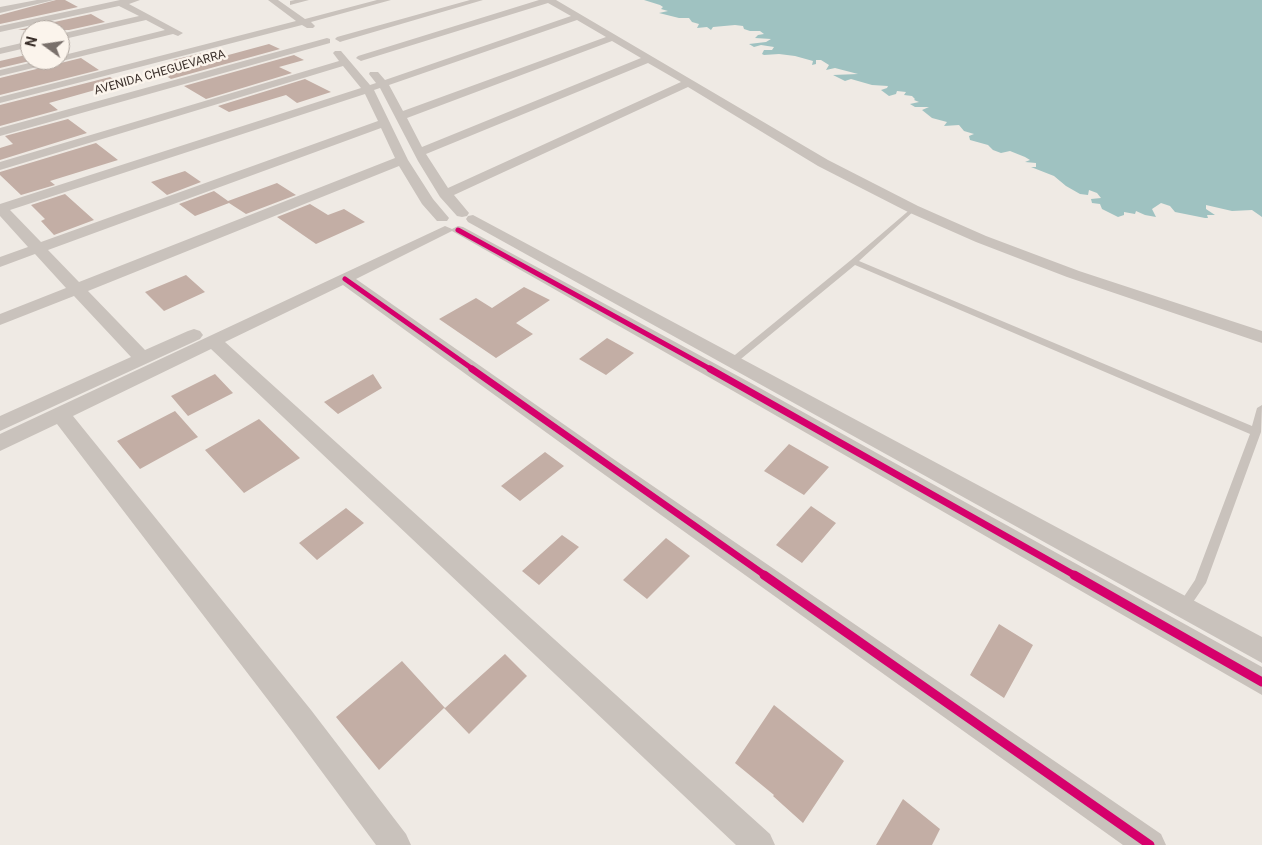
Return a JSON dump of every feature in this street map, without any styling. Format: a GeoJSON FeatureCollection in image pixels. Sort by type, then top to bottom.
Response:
{"type":"FeatureCollection","features":[{"type":"Feature","properties":{"kind":"street"},"geometry":{"type":"LineString","coordinates":[[0,10],[50,0]]}},
{"type":"Feature","properties":{"kind":"street"},"geometry":{"type":"LineString","coordinates":[[0,29],[136,0]]}},
{"type":"Feature","properties":{"kind":"street"},"geometry":{"type":"LineString","coordinates":[[272,0],[327,41],[346,62],[368,89],[402,160],[426,201],[453,222],[1262,682]]}},
{"type":"Feature","properties":{"kind":"street"},"geometry":{"type":"LineString","coordinates":[[0,100],[387,0]]}},
{"type":"Feature","properties":{"kind":"street"},"geometry":{"type":"LineString","coordinates":[[350,49],[479,0]]}},
{"type":"Feature","properties":{"kind":"street"},"geometry":{"type":"LineString","coordinates":[[350,49],[549,0],[823,163],[913,209],[981,238],[1100,284],[1262,336]]}},
{"type":"Feature","properties":{"kind":"street"},"geometry":{"type":"LineString","coordinates":[[296,1],[350,49],[383,84],[445,194],[453,222],[733,361],[1262,651]]}},
{"type":"Feature","properties":{"kind":"street"},"geometry":{"type":"LineString","coordinates":[[120,3],[205,47]]}},
{"type":"Feature","properties":{"kind":"street"},"geometry":{"type":"LineString","coordinates":[[70,35],[146,17]]}},
{"type":"Feature","properties":{"kind":"street"},"geometry":{"type":"LineString","coordinates":[[142,358],[0,209],[368,89],[578,17]]}},
{"type":"Feature","properties":{"kind":"street"},"geometry":{"type":"LineString","coordinates":[[70,57],[173,31]]}},
{"type":"Feature","properties":{"kind":"street"},"geometry":{"type":"LineString","coordinates":[[401,116],[612,38]]}},
{"type":"Feature","properties":{"kind":"street","name":"AVENIDA CHEGUEVARRA"},"geometry":{"type":"LineString","coordinates":[[0,132],[327,41]]}},
{"type":"Feature","properties":{"kind":"street"},"geometry":{"type":"LineString","coordinates":[[0,51],[20,46]]}},
{"type":"Feature","properties":{"kind":"street"},"geometry":{"type":"LineString","coordinates":[[420,152],[648,59]]}},
{"type":"Feature","properties":{"kind":"street"},"geometry":{"type":"LineString","coordinates":[[0,166],[346,62]]}},
{"type":"Feature","properties":{"kind":"street"},"geometry":{"type":"LineString","coordinates":[[0,73],[20,68]]}},
{"type":"Feature","properties":{"kind":"street"},"geometry":{"type":"LineString","coordinates":[[445,194],[688,83]]}},
{"type":"Feature","properties":{"kind":"street"},"geometry":{"type":"LineString","coordinates":[[0,262],[383,123]]}},
{"type":"Feature","properties":{"kind":"street"},"geometry":{"type":"LineString","coordinates":[[0,320],[402,160]]}},
{"type":"Feature","properties":{"kind":"street"},"geometry":{"type":"LineString","coordinates":[[0,443],[345,279],[453,222]]}},
{"type":"Feature","properties":{"kind":"street"},"geometry":{"type":"LineString","coordinates":[[0,424],[142,358],[453,222]]}},
{"type":"Feature","properties":{"kind":"street"},"geometry":{"type":"LineString","coordinates":[[345,279],[589,453],[1150,845]]}},
{"type":"Feature","properties":{"kind":"street"},"geometry":{"type":"LineString","coordinates":[[212,342],[227,353],[759,845]]}},
{"type":"Feature","properties":{"kind":"street"},"geometry":{"type":"LineString","coordinates":[[60,415],[301,720],[395,845]]}},
{"type":"Feature","properties":{"kind":"lane"},"geometry":{"type":"LineString","coordinates":[[733,361],[854,262],[913,209]]}},
{"type":"Feature","properties":{"kind":"lane"},"geometry":{"type":"LineString","coordinates":[[854,262],[1256,432]]}},
{"type":"Feature","properties":{"kind":"lane"},"geometry":{"type":"LineString","coordinates":[[1183,607],[1200,583],[1256,432],[1262,408]]}},
{"type":"Feature","properties":{"kind":"water"},"geometry":{"type":"Polygon","coordinates":[[[644,0],[1262,0],[1262,217],[1252,210],[1232,211],[1206,205],[1206,209],[1215,215],[1207,215],[1208,218],[1205,218],[1175,212],[1170,206],[1161,203],[1152,209],[1156,217],[1136,211],[1135,214],[1124,212],[1124,215],[1118,217],[1102,209],[1100,204],[1092,203],[1091,199],[1101,198],[1097,193],[1089,190],[1088,195],[1080,194],[1054,176],[1031,167],[1036,167],[1036,163],[1025,162],[1030,160],[1025,157],[1010,151],[1001,153],[993,150],[988,145],[970,140],[969,136],[974,134],[964,131],[959,125],[944,126],[947,122],[932,118],[922,110],[929,107],[915,107],[910,104],[919,102],[914,100],[912,96],[904,95],[906,92],[897,91],[896,94],[889,96],[881,90],[888,86],[872,85],[851,79],[845,81],[833,75],[858,74],[835,68],[826,70],[829,65],[821,60],[816,60],[816,64],[812,65],[813,61],[795,56],[764,55],[762,54],[764,50],[772,50],[774,47],[761,45],[754,47],[749,44],[766,42],[771,39],[755,38],[758,35],[764,34],[760,31],[750,31],[744,29],[743,26],[735,25],[713,27],[711,30],[707,27],[697,28],[699,24],[692,22],[689,18],[679,18],[659,13],[668,11],[661,9],[663,7],[660,5],[644,0]]]}},
{"type":"Feature","properties":{"kind":"building"},"geometry":{"type":"Polygon","coordinates":[[[56,0],[65,0],[78,7],[0,24],[0,15],[56,0]]]}},
{"type":"Feature","properties":{"kind":"building"},"geometry":{"type":"Polygon","coordinates":[[[91,14],[105,22],[70,30],[70,20],[64,20],[91,14]]]}},
{"type":"Feature","properties":{"kind":"building"},"geometry":{"type":"Polygon","coordinates":[[[269,44],[280,49],[171,79],[163,74],[187,68],[173,60],[210,51],[221,57],[269,44]]]}},
{"type":"Feature","properties":{"kind":"building"},"geometry":{"type":"Polygon","coordinates":[[[294,55],[304,60],[279,67],[292,73],[206,99],[184,86],[294,55]]]}},
{"type":"Feature","properties":{"kind":"building"},"geometry":{"type":"Polygon","coordinates":[[[20,56],[20,63],[0,68],[0,61],[20,56]]]}},
{"type":"Feature","properties":{"kind":"building"},"geometry":{"type":"Polygon","coordinates":[[[81,58],[99,70],[0,95],[0,78],[32,70],[70,70],[70,61],[81,58]]]}},
{"type":"Feature","properties":{"kind":"building"},"geometry":{"type":"Polygon","coordinates":[[[110,77],[120,83],[49,103],[58,110],[0,126],[0,105],[110,77]]]}},
{"type":"Feature","properties":{"kind":"building"},"geometry":{"type":"Polygon","coordinates":[[[305,79],[331,92],[297,103],[286,95],[229,112],[218,106],[305,79]]]}},
{"type":"Feature","properties":{"kind":"building"},"geometry":{"type":"Polygon","coordinates":[[[68,119],[87,133],[0,160],[0,148],[13,144],[5,136],[68,119]]]}},
{"type":"Feature","properties":{"kind":"building"},"geometry":{"type":"Polygon","coordinates":[[[96,143],[118,160],[50,181],[55,185],[21,195],[0,175],[0,172],[96,143]]]}},
{"type":"Feature","properties":{"kind":"building"},"geometry":{"type":"Polygon","coordinates":[[[185,171],[201,182],[167,195],[151,182],[185,171]]]}},
{"type":"Feature","properties":{"kind":"building"},"geometry":{"type":"Polygon","coordinates":[[[277,183],[296,195],[246,214],[229,203],[195,216],[179,204],[214,191],[228,201],[277,183]]]}},
{"type":"Feature","properties":{"kind":"building"},"geometry":{"type":"Polygon","coordinates":[[[65,194],[94,220],[54,235],[41,221],[45,219],[31,205],[65,194]]]}},
{"type":"Feature","properties":{"kind":"building"},"geometry":{"type":"Polygon","coordinates":[[[310,204],[328,215],[344,209],[365,222],[316,244],[277,217],[310,204]]]}},
{"type":"Feature","properties":{"kind":"building"},"geometry":{"type":"Polygon","coordinates":[[[186,275],[205,292],[164,311],[145,292],[186,275]]]}},
{"type":"Feature","properties":{"kind":"building"},"geometry":{"type":"Polygon","coordinates":[[[524,287],[550,300],[516,323],[533,334],[496,358],[439,319],[476,298],[492,308],[524,287]]]}},
{"type":"Feature","properties":{"kind":"building"},"geometry":{"type":"Polygon","coordinates":[[[607,338],[634,353],[606,375],[579,359],[607,338]]]}},
{"type":"Feature","properties":{"kind":"building"},"geometry":{"type":"Polygon","coordinates":[[[215,374],[233,393],[188,416],[171,396],[215,374]]]}},
{"type":"Feature","properties":{"kind":"building"},"geometry":{"type":"Polygon","coordinates":[[[373,374],[382,388],[338,414],[324,402],[373,374]]]}},
{"type":"Feature","properties":{"kind":"building"},"geometry":{"type":"Polygon","coordinates":[[[175,411],[198,437],[140,469],[117,441],[175,411]]]}},
{"type":"Feature","properties":{"kind":"building"},"geometry":{"type":"Polygon","coordinates":[[[259,419],[300,458],[244,493],[205,450],[259,419]]]}},
{"type":"Feature","properties":{"kind":"building"},"geometry":{"type":"Polygon","coordinates":[[[789,444],[829,467],[804,495],[764,471],[789,444]]]}},
{"type":"Feature","properties":{"kind":"building"},"geometry":{"type":"Polygon","coordinates":[[[545,452],[564,466],[520,501],[501,486],[545,452]]]}},
{"type":"Feature","properties":{"kind":"building"},"geometry":{"type":"Polygon","coordinates":[[[811,506],[836,523],[802,563],[776,545],[811,506]]]}},
{"type":"Feature","properties":{"kind":"building"},"geometry":{"type":"Polygon","coordinates":[[[346,508],[364,523],[317,560],[299,543],[346,508]]]}},
{"type":"Feature","properties":{"kind":"building"},"geometry":{"type":"Polygon","coordinates":[[[562,535],[579,547],[539,585],[522,571],[562,535]]]}},
{"type":"Feature","properties":{"kind":"building"},"geometry":{"type":"Polygon","coordinates":[[[666,538],[690,556],[647,599],[623,580],[666,538]]]}},
{"type":"Feature","properties":{"kind":"building"},"geometry":{"type":"Polygon","coordinates":[[[999,624],[1033,645],[1004,698],[970,675],[999,624]]]}},
{"type":"Feature","properties":{"kind":"building"},"geometry":{"type":"Polygon","coordinates":[[[505,654],[527,676],[469,734],[444,708],[379,770],[336,717],[402,661],[445,708],[505,654]]]}},
{"type":"Feature","properties":{"kind":"building"},"geometry":{"type":"Polygon","coordinates":[[[774,705],[844,761],[803,823],[774,795],[735,763],[774,705]]]}},
{"type":"Feature","properties":{"kind":"building"},"geometry":{"type":"Polygon","coordinates":[[[903,799],[940,829],[932,845],[876,845],[903,799]]]}},
{"type":"Feature","properties":{"kind":"cycle path"},"geometry":{"type":"LineString","coordinates":[[458,230],[742,387],[1262,682]]}},
{"type":"Feature","properties":{"kind":"cycle path"},"geometry":{"type":"LineString","coordinates":[[345,279],[605,464],[1150,845]]}}]}
